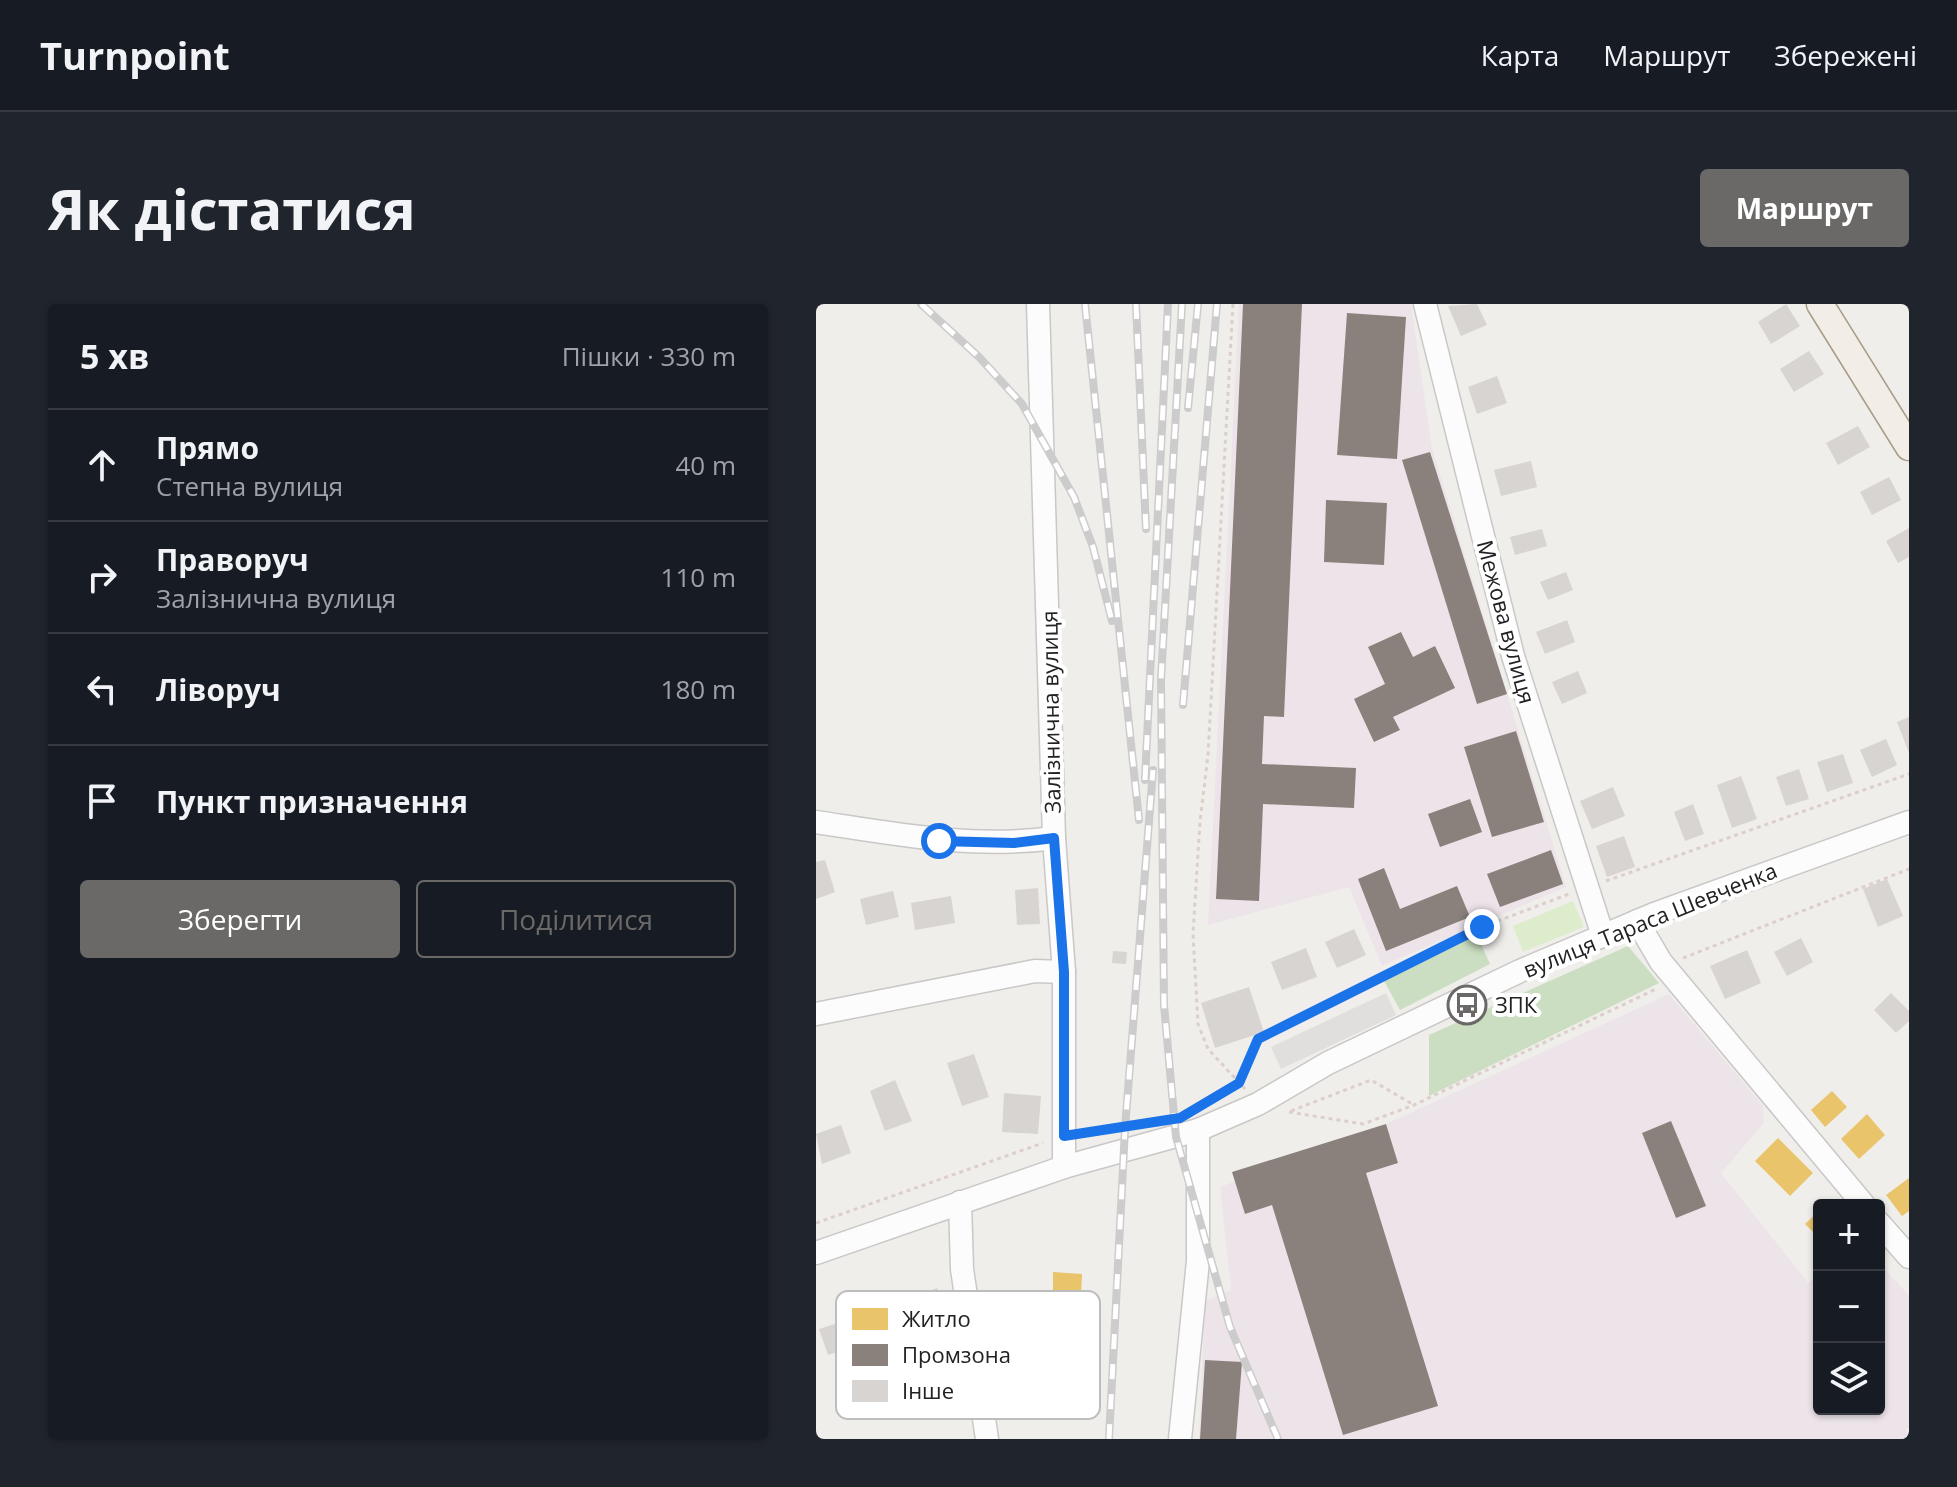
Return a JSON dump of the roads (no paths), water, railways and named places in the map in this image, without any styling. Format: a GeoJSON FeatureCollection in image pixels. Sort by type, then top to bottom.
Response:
{"type":"FeatureCollection","features":[{"type":"Feature","properties":{"kind":"main road"},"geometry":{"type":"LineString","coordinates":[[1821,304],[1909,447]]}},
{"type":"Feature","properties":{"kind":"street","name":"Залізнична вулиця"},"geometry":{"type":"LineString","coordinates":[[1038,304],[1054,838],[1064,972],[1064,1167]]}},
{"type":"Feature","properties":{"kind":"street","name":"Межова вулиця"},"geometry":{"type":"LineString","coordinates":[[1425,304],[1513,656],[1603,936]]}},
{"type":"Feature","properties":{"kind":"street"},"geometry":{"type":"LineString","coordinates":[[816,822],[939,841],[1014,843],[1054,838]]}},
{"type":"Feature","properties":{"kind":"street","name":"вулиця Тараса Шевченка"},"geometry":{"type":"LineString","coordinates":[[816,1253],[1195,1120],[1258,1104],[1328,1063],[1637,921],[1909,822]]}},
{"type":"Feature","properties":{"kind":"street"},"geometry":{"type":"LineString","coordinates":[[1637,921],[1670,973],[1859,1199]]}},
{"type":"Feature","properties":{"kind":"street"},"geometry":{"type":"LineString","coordinates":[[816,1014],[1035,971],[1064,972]]}},
{"type":"Feature","properties":{"kind":"street"},"geometry":{"type":"LineString","coordinates":[[1180,1439],[1198,1261],[1195,1120]]}},
{"type":"Feature","properties":{"kind":"street"},"geometry":{"type":"LineString","coordinates":[[960,1202],[965,1291]]}},
{"type":"Feature","properties":{"kind":"street"},"geometry":{"type":"LineString","coordinates":[[1885,1230],[1909,1257]]}},
{"type":"Feature","properties":{"kind":"street"},"geometry":{"type":"LineString","coordinates":[[984,1419],[987,1439]]}},
{"type":"Feature","properties":{"kind":"railway"},"geometry":{"type":"LineString","coordinates":[[921,304],[979,357],[1022,404],[1074,497],[1093,547],[1112,621]]}},
{"type":"Feature","properties":{"kind":"railway"},"geometry":{"type":"LineString","coordinates":[[1085,304],[1139,820]]}},
{"type":"Feature","properties":{"kind":"railway"},"geometry":{"type":"LineString","coordinates":[[1136,304],[1146,529]]}},
{"type":"Feature","properties":{"kind":"railway"},"geometry":{"type":"LineString","coordinates":[[1145,780],[1168,304]]}},
{"type":"Feature","properties":{"kind":"railway"},"geometry":{"type":"LineString","coordinates":[[1182,304],[1161,680],[1164,1005],[1176,1137],[1230,1327],[1278,1439]]}},
{"type":"Feature","properties":{"kind":"railway"},"geometry":{"type":"LineString","coordinates":[[1188,408],[1198,304]]}},
{"type":"Feature","properties":{"kind":"railway"},"geometry":{"type":"LineString","coordinates":[[1183,705],[1217,304]]}},
{"type":"Feature","properties":{"kind":"railway"},"geometry":{"type":"LineString","coordinates":[[1109,1439],[1125,1129],[1153,770]]}},
{"type":"Feature","properties":{"kind":"place","name":"ЗПК"},"geometry":{"type":"Point","coordinates":[1467,1005]}}]}
